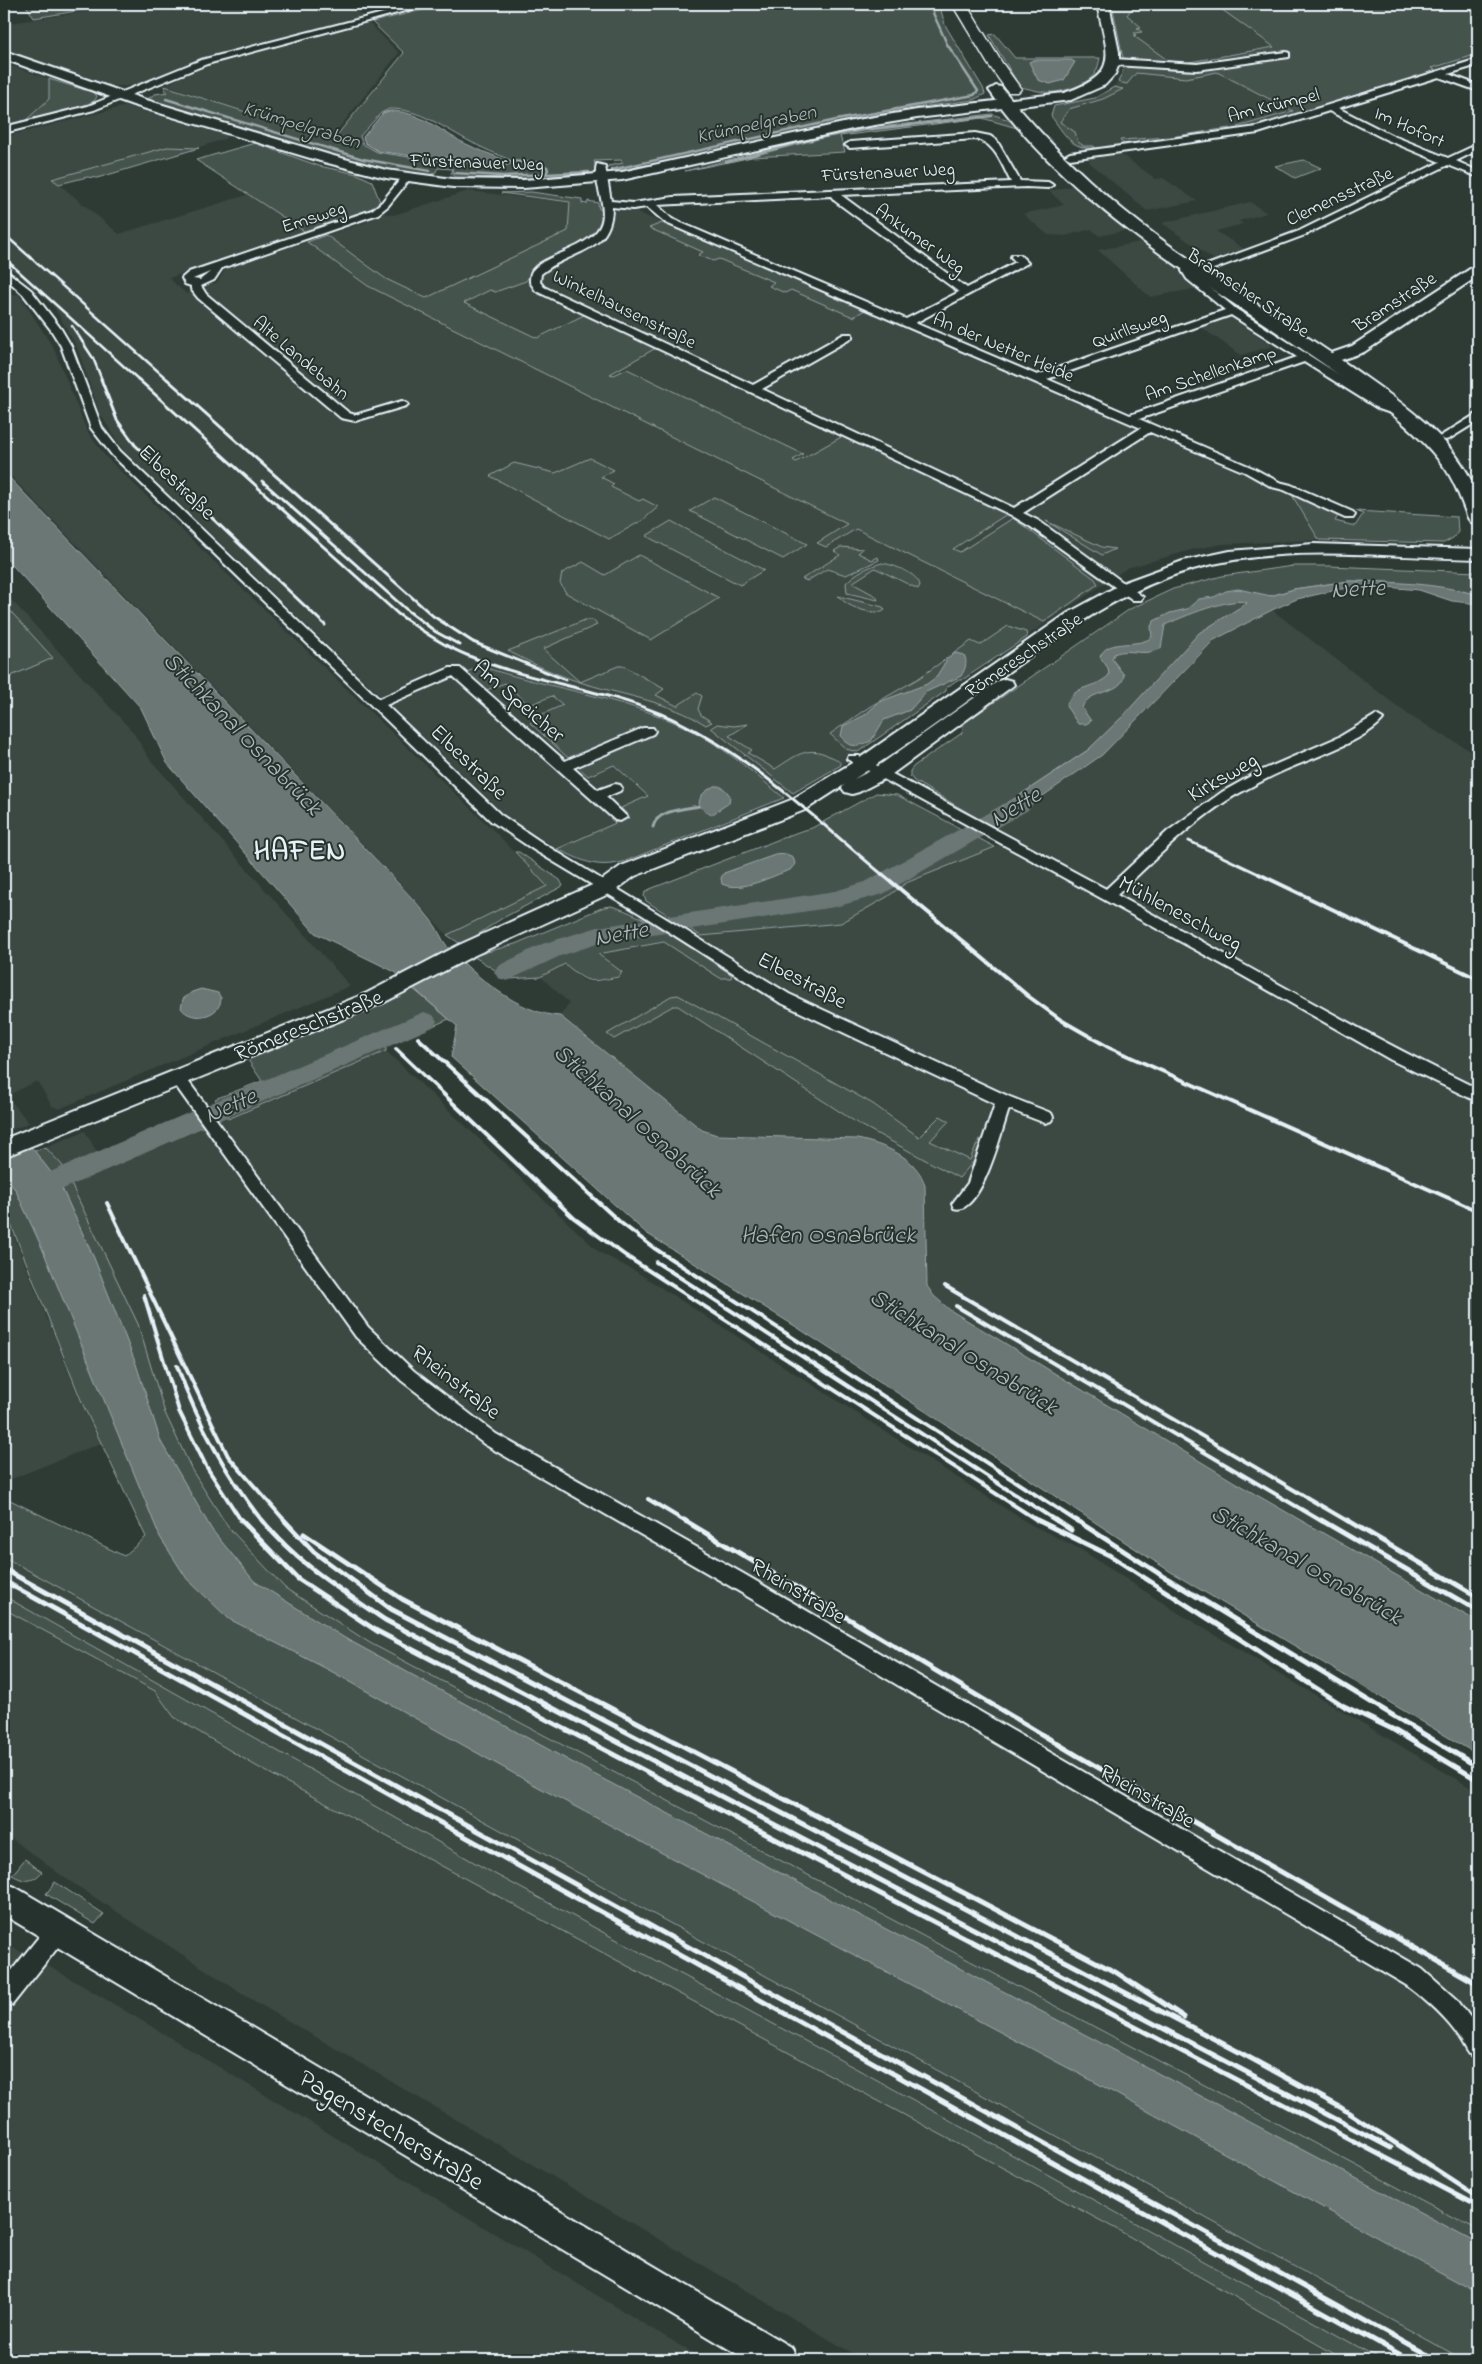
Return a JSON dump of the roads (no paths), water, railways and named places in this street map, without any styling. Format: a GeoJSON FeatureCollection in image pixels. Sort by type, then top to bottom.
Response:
{"type":"FeatureCollection","features":[{"type":"Feature","properties":{"kind":"highway"},"geometry":{"type":"LineString","coordinates":[[946,4],[996,90]]}},
{"type":"Feature","properties":{"kind":"highway"},"geometry":{"type":"LineString","coordinates":[[959,4],[995,64],[1013,89]]}},
{"type":"Feature","properties":{"kind":"main road"},"geometry":{"type":"LineString","coordinates":[[1103,4],[1114,62]]}},
{"type":"Feature","properties":{"kind":"main road","name":"Fürstenauer Weg"},"geometry":{"type":"LineString","coordinates":[[4,55],[122,97],[325,158],[406,178],[453,183],[514,184],[601,172],[662,169],[858,124],[917,114],[1066,97],[1086,91],[1103,82],[1110,73],[1114,62]]}},
{"type":"Feature","properties":{"kind":"main road","name":"Bramscher Straße"},"geometry":{"type":"LineString","coordinates":[[1013,89],[1070,156],[1147,222],[1336,357],[1406,415],[1450,462],[1465,486],[1478,518]]}},
{"type":"Feature","properties":{"kind":"main road","name":"Bramscher Straße"},"geometry":{"type":"LineString","coordinates":[[996,90],[1028,129],[1080,179],[1137,228],[1188,266],[1398,394],[1445,437],[1478,477]]}},
{"type":"Feature","properties":{"kind":"main road","name":"Bramstraße"},"geometry":{"type":"LineString","coordinates":[[1336,357],[1358,349],[1478,270]]}},
{"type":"Feature","properties":{"kind":"main road","name":"Römereschstraße"},"geometry":{"type":"LineString","coordinates":[[4,1148],[398,987],[467,950],[606,887],[628,871],[798,804],[866,765],[1089,625],[1153,576],[1199,562],[1241,554],[1342,550],[1478,554]]}},
{"type":"Feature","properties":{"kind":"main road","name":"Römereschstraße"},"geometry":{"type":"LineString","coordinates":[[1132,592],[1217,572],[1260,565],[1332,560],[1478,565]]}},
{"type":"Feature","properties":{"kind":"main road","name":"Pagenstecherstraße"},"geometry":{"type":"LineString","coordinates":[[4,1898],[780,2360]]}},
{"type":"Feature","properties":{"kind":"street"},"geometry":{"type":"LineString","coordinates":[[4,130],[91,108],[204,62],[427,4]]}},
{"type":"Feature","properties":{"kind":"street"},"geometry":{"type":"LineString","coordinates":[[1114,62],[1198,68],[1286,55]]}},
{"type":"Feature","properties":{"kind":"street","name":"Am Krümpel"},"geometry":{"type":"LineString","coordinates":[[1070,156],[1246,132],[1478,62]]}},
{"type":"Feature","properties":{"kind":"street"},"geometry":{"type":"LineString","coordinates":[[1439,74],[1478,88]]}},
{"type":"Feature","properties":{"kind":"street","name":"Im Hofort"},"geometry":{"type":"LineString","coordinates":[[1330,108],[1388,137],[1478,174]]}},
{"type":"Feature","properties":{"kind":"street"},"geometry":{"type":"LineString","coordinates":[[850,145],[975,136],[987,138],[994,143],[1017,184]]}},
{"type":"Feature","properties":{"kind":"street","name":"Clemensstraße"},"geometry":{"type":"LineString","coordinates":[[1211,267],[1302,233],[1478,148]]}},
{"type":"Feature","properties":{"kind":"street"},"geometry":{"type":"LineString","coordinates":[[601,172],[607,204]]}},
{"type":"Feature","properties":{"kind":"street","name":"Emsweg"},"geometry":{"type":"LineString","coordinates":[[196,284],[189,282],[187,278],[193,274],[375,212],[406,178]]}},
{"type":"Feature","properties":{"kind":"street","name":"Fürstenauer Weg"},"geometry":{"type":"LineString","coordinates":[[607,204],[622,206],[673,200],[834,192],[1017,184],[1048,185]]}},
{"type":"Feature","properties":{"kind":"street","name":"Ankumer Weg"},"geometry":{"type":"LineString","coordinates":[[834,192],[838,199],[966,292]]}},
{"type":"Feature","properties":{"kind":"street","name":"An der Netter Heide"},"geometry":{"type":"LineString","coordinates":[[649,203],[669,221],[1128,420],[1249,470],[1276,485],[1287,487],[1350,515]]}},
{"type":"Feature","properties":{"kind":"street","name":"Winkelhausenstraße"},"geometry":{"type":"LineString","coordinates":[[607,204],[607,221],[601,235],[592,242],[542,268],[536,274],[535,282],[540,289],[1015,513],[1035,524],[1132,592]]}},
{"type":"Feature","properties":{"kind":"street","name":"Ankumer Weg"},"geometry":{"type":"LineString","coordinates":[[905,324],[1024,262],[1016,257]]}},
{"type":"Feature","properties":{"kind":"street","name":"Bramscher Straße"},"geometry":{"type":"LineString","coordinates":[[1188,266],[1187,271],[1191,277],[1232,311],[1383,407],[1406,415]]}},
{"type":"Feature","properties":{"kind":"street","name":"Elbestraße"},"geometry":{"type":"LineString","coordinates":[[4,272],[27,292],[56,329],[66,346],[98,428],[116,453],[496,818],[539,847],[646,911],[784,998],[1004,1101],[1045,1118]]}},
{"type":"Feature","properties":{"kind":"street","name":"Alte Landebahn"},"geometry":{"type":"LineString","coordinates":[[196,284],[196,289],[202,296],[344,416],[355,418],[402,404]]}},
{"type":"Feature","properties":{"kind":"street","name":"Quirllsweg"},"geometry":{"type":"LineString","coordinates":[[1038,380],[1232,311]]}},
{"type":"Feature","properties":{"kind":"street"},"geometry":{"type":"LineString","coordinates":[[753,390],[848,336]]}},
{"type":"Feature","properties":{"kind":"street","name":"Am Schellenkamp"},"geometry":{"type":"LineString","coordinates":[[1128,420],[1304,358]]}},
{"type":"Feature","properties":{"kind":"street"},"geometry":{"type":"LineString","coordinates":[[1445,437],[1478,416]]}},
{"type":"Feature","properties":{"kind":"street"},"geometry":{"type":"LineString","coordinates":[[1015,513],[1148,428]]}},
{"type":"Feature","properties":{"kind":"street","name":"Am Speicher"},"geometry":{"type":"LineString","coordinates":[[378,704],[456,671],[535,744],[545,750],[620,818]]}},
{"type":"Feature","properties":{"kind":"street","name":"Kirksweg"},"geometry":{"type":"LineString","coordinates":[[1108,896],[1175,831],[1212,803],[1248,782],[1357,734],[1376,719]]}},
{"type":"Feature","properties":{"kind":"street"},"geometry":{"type":"LineString","coordinates":[[564,767],[648,731]]}},
{"type":"Feature","properties":{"kind":"street","name":"Mühleneschweg"},"geometry":{"type":"LineString","coordinates":[[866,765],[1108,896],[1396,1056],[1478,1096]]}},
{"type":"Feature","properties":{"kind":"street"},"geometry":{"type":"LineString","coordinates":[[596,796],[615,788]]}},
{"type":"Feature","properties":{"kind":"street","name":"Rheinstraße"},"geometry":{"type":"LineString","coordinates":[[178,1078],[215,1126],[362,1332],[408,1376],[490,1439],[735,1579],[1414,1977],[1443,1999],[1469,2030],[1478,2049]]}},
{"type":"Feature","properties":{"kind":"street"},"geometry":{"type":"LineString","coordinates":[[960,1204],[975,1186],[1004,1101]]}},
{"type":"Feature","properties":{"kind":"street"},"geometry":{"type":"LineString","coordinates":[[4,1997],[58,1930]]}},
{"type":"Feature","properties":{"kind":"water"},"geometry":{"type":"Polygon","coordinates":[[[1034,60],[1071,60],[1075,62],[1064,80],[1050,84],[1038,80],[1029,62],[1034,60]]]}},
{"type":"Feature","properties":{"kind":"water"},"geometry":{"type":"Polygon","coordinates":[[[389,111],[410,114],[428,122],[464,143],[507,161],[508,164],[490,167],[450,157],[433,159],[378,151],[365,143],[363,137],[383,113],[389,111]]]}},
{"type":"Feature","properties":{"kind":"water","name":"Hafen Osnabrück"},"geometry":{"type":"Polygon","coordinates":[[[4,472],[385,869],[436,926],[447,946],[470,969],[498,991],[529,1008],[545,1014],[560,1016],[702,1130],[717,1135],[857,1139],[888,1149],[908,1160],[916,1168],[925,1186],[927,1286],[934,1296],[950,1310],[1241,1486],[1478,1622],[1478,1755],[1174,1574],[798,1328],[646,1233],[451,1057],[457,1026],[395,972],[315,933],[167,763],[141,708],[4,556],[4,472]]]}},
{"type":"Feature","properties":{"kind":"water"},"geometry":{"type":"Polygon","coordinates":[[[1349,581],[1398,583],[1446,588],[1478,595],[1478,604],[1452,601],[1419,590],[1376,586],[1341,589],[1297,599],[1214,640],[1102,755],[1027,807],[992,827],[979,819],[1014,799],[1088,750],[1122,717],[1199,633],[1247,603],[1241,601],[1219,605],[1165,625],[1161,648],[1155,651],[1120,652],[1114,654],[1112,659],[1124,675],[1122,682],[1111,689],[1091,697],[1085,702],[1082,708],[1091,721],[1086,724],[1078,724],[1066,706],[1079,690],[1098,683],[1109,675],[1108,668],[1100,657],[1109,647],[1146,640],[1152,637],[1151,626],[1154,621],[1170,613],[1187,609],[1199,599],[1214,597],[1226,591],[1238,589],[1271,596],[1294,589],[1349,581]]]}},
{"type":"Feature","properties":{"kind":"water"},"geometry":{"type":"Polygon","coordinates":[[[955,653],[964,655],[966,660],[966,666],[961,676],[926,692],[910,710],[884,720],[871,741],[858,746],[845,742],[841,736],[843,726],[865,715],[879,702],[927,684],[936,677],[948,658],[955,653]]]}},
{"type":"Feature","properties":{"kind":"water"},"geometry":{"type":"Polygon","coordinates":[[[714,786],[724,788],[730,796],[729,803],[711,815],[699,806],[699,802],[703,794],[714,786]]]}},
{"type":"Feature","properties":{"kind":"water"},"geometry":{"type":"Polygon","coordinates":[[[786,854],[793,857],[795,864],[790,870],[747,885],[730,886],[722,884],[721,878],[724,873],[775,855],[786,854]]]}},
{"type":"Feature","properties":{"kind":"water"},"geometry":{"type":"Polygon","coordinates":[[[201,989],[218,993],[221,998],[220,1005],[216,1010],[205,1016],[186,1013],[181,1008],[183,999],[192,992],[201,989]]]}},
{"type":"Feature","properties":{"kind":"water"},"geometry":{"type":"Polygon","coordinates":[[[26,1140],[60,1184],[94,1258],[136,1364],[161,1442],[212,1530],[254,1581],[343,1637],[588,1771],[1478,2243],[1478,2293],[1091,2080],[529,1782],[329,1670],[229,1619],[187,1579],[160,1537],[42,1248],[15,1189],[4,1177],[4,1148],[26,1140]]]}},
{"type":"Feature","properties":{"kind":"waterway","name":"Krümpelgraben"},"geometry":{"type":"LineString","coordinates":[[611,170],[836,120],[974,95],[978,91],[947,44],[929,4]]}},
{"type":"Feature","properties":{"kind":"waterway","name":"Krümpelgraben"},"geometry":{"type":"LineString","coordinates":[[166,99],[363,159],[430,171]]}},
{"type":"Feature","properties":{"kind":"waterway"},"geometry":{"type":"LineString","coordinates":[[726,162],[819,138],[863,130],[992,116]]}},
{"type":"Feature","properties":{"kind":"waterway"},"geometry":{"type":"LineString","coordinates":[[507,161],[540,163],[547,167],[548,170],[545,174]]}},
{"type":"Feature","properties":{"kind":"waterway","name":"Krümpelgraben"},"geometry":{"type":"LineString","coordinates":[[454,173],[503,176],[589,172]]}},
{"type":"Feature","properties":{"kind":"waterway","name":"Nette"},"geometry":{"type":"LineString","coordinates":[[507,972],[551,950],[598,935],[835,899],[874,888],[1020,805]]}},
{"type":"Feature","properties":{"kind":"waterway"},"geometry":{"type":"LineString","coordinates":[[653,827],[655,821],[665,814],[679,809],[699,806]]}},
{"type":"Feature","properties":{"kind":"waterway","name":"Nette"},"geometry":{"type":"LineString","coordinates":[[37,1189],[424,1021]]}},
{"type":"Feature","properties":{"kind":"railway"},"geometry":{"type":"LineString","coordinates":[[4,234],[168,380]]}},
{"type":"Feature","properties":{"kind":"railway"},"geometry":{"type":"LineString","coordinates":[[4,258],[139,380]]}},
{"type":"Feature","properties":{"kind":"railway"},"geometry":{"type":"LineString","coordinates":[[72,326],[93,358],[102,380]]}},
{"type":"Feature","properties":{"kind":"railway"},"geometry":{"type":"LineString","coordinates":[[101,379],[117,420],[135,445],[325,625]]}},
{"type":"Feature","properties":{"kind":"railway"},"geometry":{"type":"LineString","coordinates":[[138,379],[398,614],[424,632],[459,652],[493,665],[637,705],[691,728],[721,746],[777,786],[883,875]]}},
{"type":"Feature","properties":{"kind":"railway"},"geometry":{"type":"LineString","coordinates":[[167,379],[433,616],[473,642],[566,680]]}},
{"type":"Feature","properties":{"kind":"railway"},"geometry":{"type":"LineString","coordinates":[[262,481],[407,610],[436,632],[460,645]]}},
{"type":"Feature","properties":{"kind":"railway"},"geometry":{"type":"LineString","coordinates":[[1189,841],[1261,875]]}},
{"type":"Feature","properties":{"kind":"railway"},"geometry":{"type":"LineString","coordinates":[[882,874],[1028,996],[1061,1020],[1110,1048],[1478,1211]]}},
{"type":"Feature","properties":{"kind":"railway"},"geometry":{"type":"LineString","coordinates":[[1259,874],[1478,979]]}},
{"type":"Feature","properties":{"kind":"railway"},"geometry":{"type":"LineString","coordinates":[[418,1038],[621,1223],[654,1248],[1078,1522]]}},
{"type":"Feature","properties":{"kind":"railway"},"geometry":{"type":"LineString","coordinates":[[396,1049],[574,1218],[626,1256],[1040,1522]]}},
{"type":"Feature","properties":{"kind":"railway"},"geometry":{"type":"LineString","coordinates":[[107,1203],[228,1456],[286,1522]]}},
{"type":"Feature","properties":{"kind":"railway"},"geometry":{"type":"LineString","coordinates":[[656,1262],[1058,1522]]}},
{"type":"Feature","properties":{"kind":"railway"},"geometry":{"type":"LineString","coordinates":[[945,1286],[1349,1522]]}},
{"type":"Feature","properties":{"kind":"railway"},"geometry":{"type":"LineString","coordinates":[[144,1295],[179,1411],[206,1466],[242,1522]]}},
{"type":"Feature","properties":{"kind":"railway"},"geometry":{"type":"LineString","coordinates":[[956,1306],[1323,1522]]}},
{"type":"Feature","properties":{"kind":"railway"},"geometry":{"type":"LineString","coordinates":[[177,1366],[203,1428],[236,1485],[263,1522]]}},
{"type":"Feature","properties":{"kind":"railway"},"geometry":{"type":"LineString","coordinates":[[648,1499],[686,1522]]}},
{"type":"Feature","properties":{"kind":"railway"},"geometry":{"type":"LineString","coordinates":[[241,1520],[298,1579],[377,1631],[1478,2206]]}},
{"type":"Feature","properties":{"kind":"railway"},"geometry":{"type":"LineString","coordinates":[[262,1520],[305,1563],[385,1620],[1391,2148]]}},
{"type":"Feature","properties":{"kind":"railway"},"geometry":{"type":"LineString","coordinates":[[284,1520],[314,1552],[391,1609],[1241,2053],[1340,2107],[1478,2197]]}},
{"type":"Feature","properties":{"kind":"railway"},"geometry":{"type":"LineString","coordinates":[[684,1520],[1078,1756],[1478,1984]]}},
{"type":"Feature","properties":{"kind":"railway"},"geometry":{"type":"LineString","coordinates":[[1037,1520],[1109,1555],[1344,1706],[1392,1729],[1478,1780]]}},
{"type":"Feature","properties":{"kind":"railway"},"geometry":{"type":"LineString","coordinates":[[1056,1520],[1071,1530]]}},
{"type":"Feature","properties":{"kind":"railway"},"geometry":{"type":"LineString","coordinates":[[1076,1520],[1158,1573],[1478,1767]]}},
{"type":"Feature","properties":{"kind":"railway"},"geometry":{"type":"LineString","coordinates":[[1321,1520],[1478,1611]]}},
{"type":"Feature","properties":{"kind":"railway"},"geometry":{"type":"LineString","coordinates":[[1347,1520],[1478,1597]]}},
{"type":"Feature","properties":{"kind":"railway"},"geometry":{"type":"LineString","coordinates":[[304,1534],[402,1599],[1117,1973],[1184,2017]]}},
{"type":"Feature","properties":{"kind":"railway"},"geometry":{"type":"LineString","coordinates":[[4,1569],[1437,2360]]}},
{"type":"Feature","properties":{"kind":"railway"},"geometry":{"type":"LineString","coordinates":[[4,1581],[1410,2360]]}},
{"type":"Feature","properties":{"kind":"district","name":"HAFEN"},"geometry":{"type":"Point","coordinates":[300,849]}},
{"type":"Feature","properties":{"kind":"water label","name":"Stichkanal Osnabrück"},"geometry":{"type":"Point","coordinates":[243,733]}},
{"type":"Feature","properties":{"kind":"water label","name":"Stichkanal Osnabrück"},"geometry":{"type":"Point","coordinates":[638,1120]}},
{"type":"Feature","properties":{"kind":"water label","name":"Stichkanal Osnabrück"},"geometry":{"type":"Point","coordinates":[964,1351]}},
{"type":"Feature","properties":{"kind":"water label","name":"Stichkanal Osnabrück"},"geometry":{"type":"Point","coordinates":[1307,1564]}}]}
